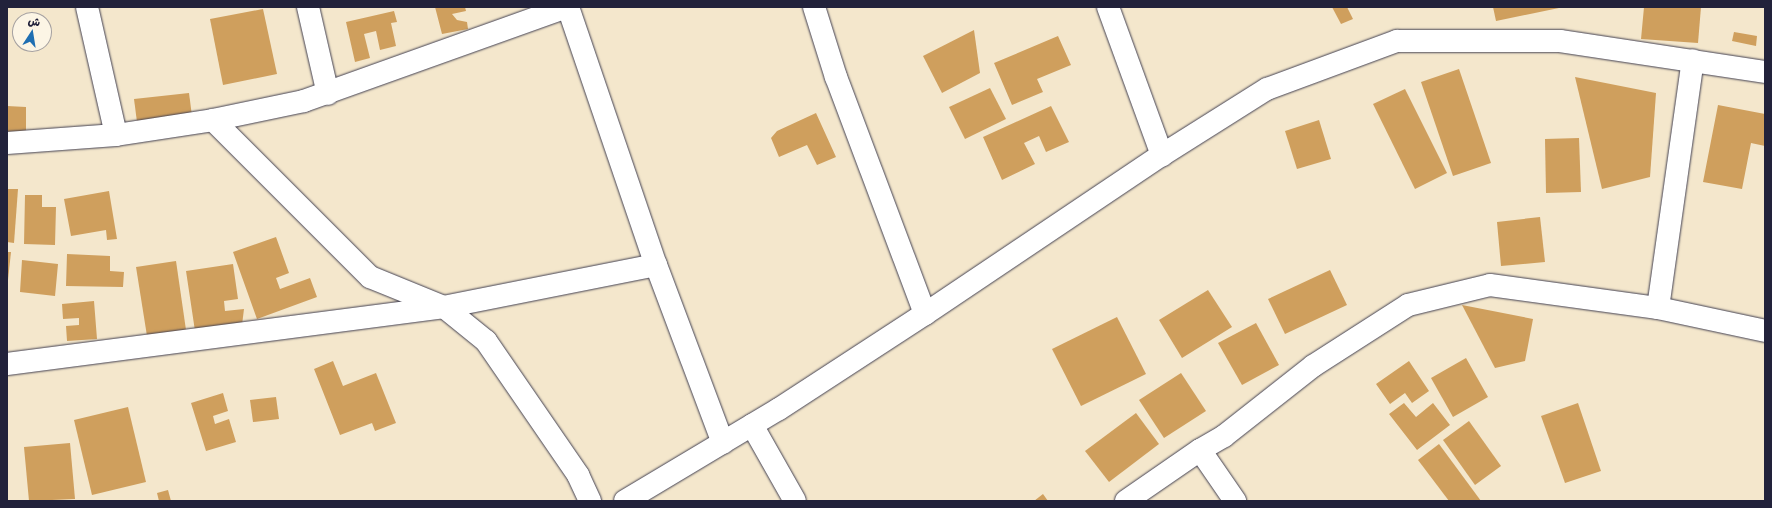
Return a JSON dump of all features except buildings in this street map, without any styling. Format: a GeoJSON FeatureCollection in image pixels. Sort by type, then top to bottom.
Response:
{"type":"FeatureCollection","features":[{"type":"Feature","properties":{"kind":"street"},"geometry":{"type":"LineString","coordinates":[[87,7],[116,135]]}},
{"type":"Feature","properties":{"kind":"street"},"geometry":{"type":"LineString","coordinates":[[308,7],[328,94]]}},
{"type":"Feature","properties":{"kind":"street"},"geometry":{"type":"LineString","coordinates":[[7,143],[116,135],[213,120],[304,101],[328,94],[567,7],[656,266],[723,443]]}},
{"type":"Feature","properties":{"kind":"street"},"geometry":{"type":"LineString","coordinates":[[814,7],[836,77],[926,314]]}},
{"type":"Feature","properties":{"kind":"street"},"geometry":{"type":"LineString","coordinates":[[1108,7],[1162,155]]}},
{"type":"Feature","properties":{"kind":"street"},"geometry":{"type":"LineString","coordinates":[[625,501],[752,425],[926,314],[1162,155],[1267,89],[1398,41],[1560,41],[1765,72]]}},
{"type":"Feature","properties":{"kind":"street"},"geometry":{"type":"LineString","coordinates":[[1658,308],[1693,60]]}},
{"type":"Feature","properties":{"kind":"street"},"geometry":{"type":"LineString","coordinates":[[213,120],[370,278],[444,307],[486,341],[578,475],[590,501]]}},
{"type":"Feature","properties":{"kind":"street"},"geometry":{"type":"LineString","coordinates":[[7,364],[444,307],[656,266]]}},
{"type":"Feature","properties":{"kind":"street"},"geometry":{"type":"LineString","coordinates":[[1126,501],[1200,450],[1224,436],[1313,366],[1408,305],[1490,285],[1658,308],[1765,331]]}},
{"type":"Feature","properties":{"kind":"street"},"geometry":{"type":"LineString","coordinates":[[752,425],[795,501]]}},
{"type":"Feature","properties":{"kind":"street"},"geometry":{"type":"LineString","coordinates":[[1200,450],[1235,501]]}}]}
